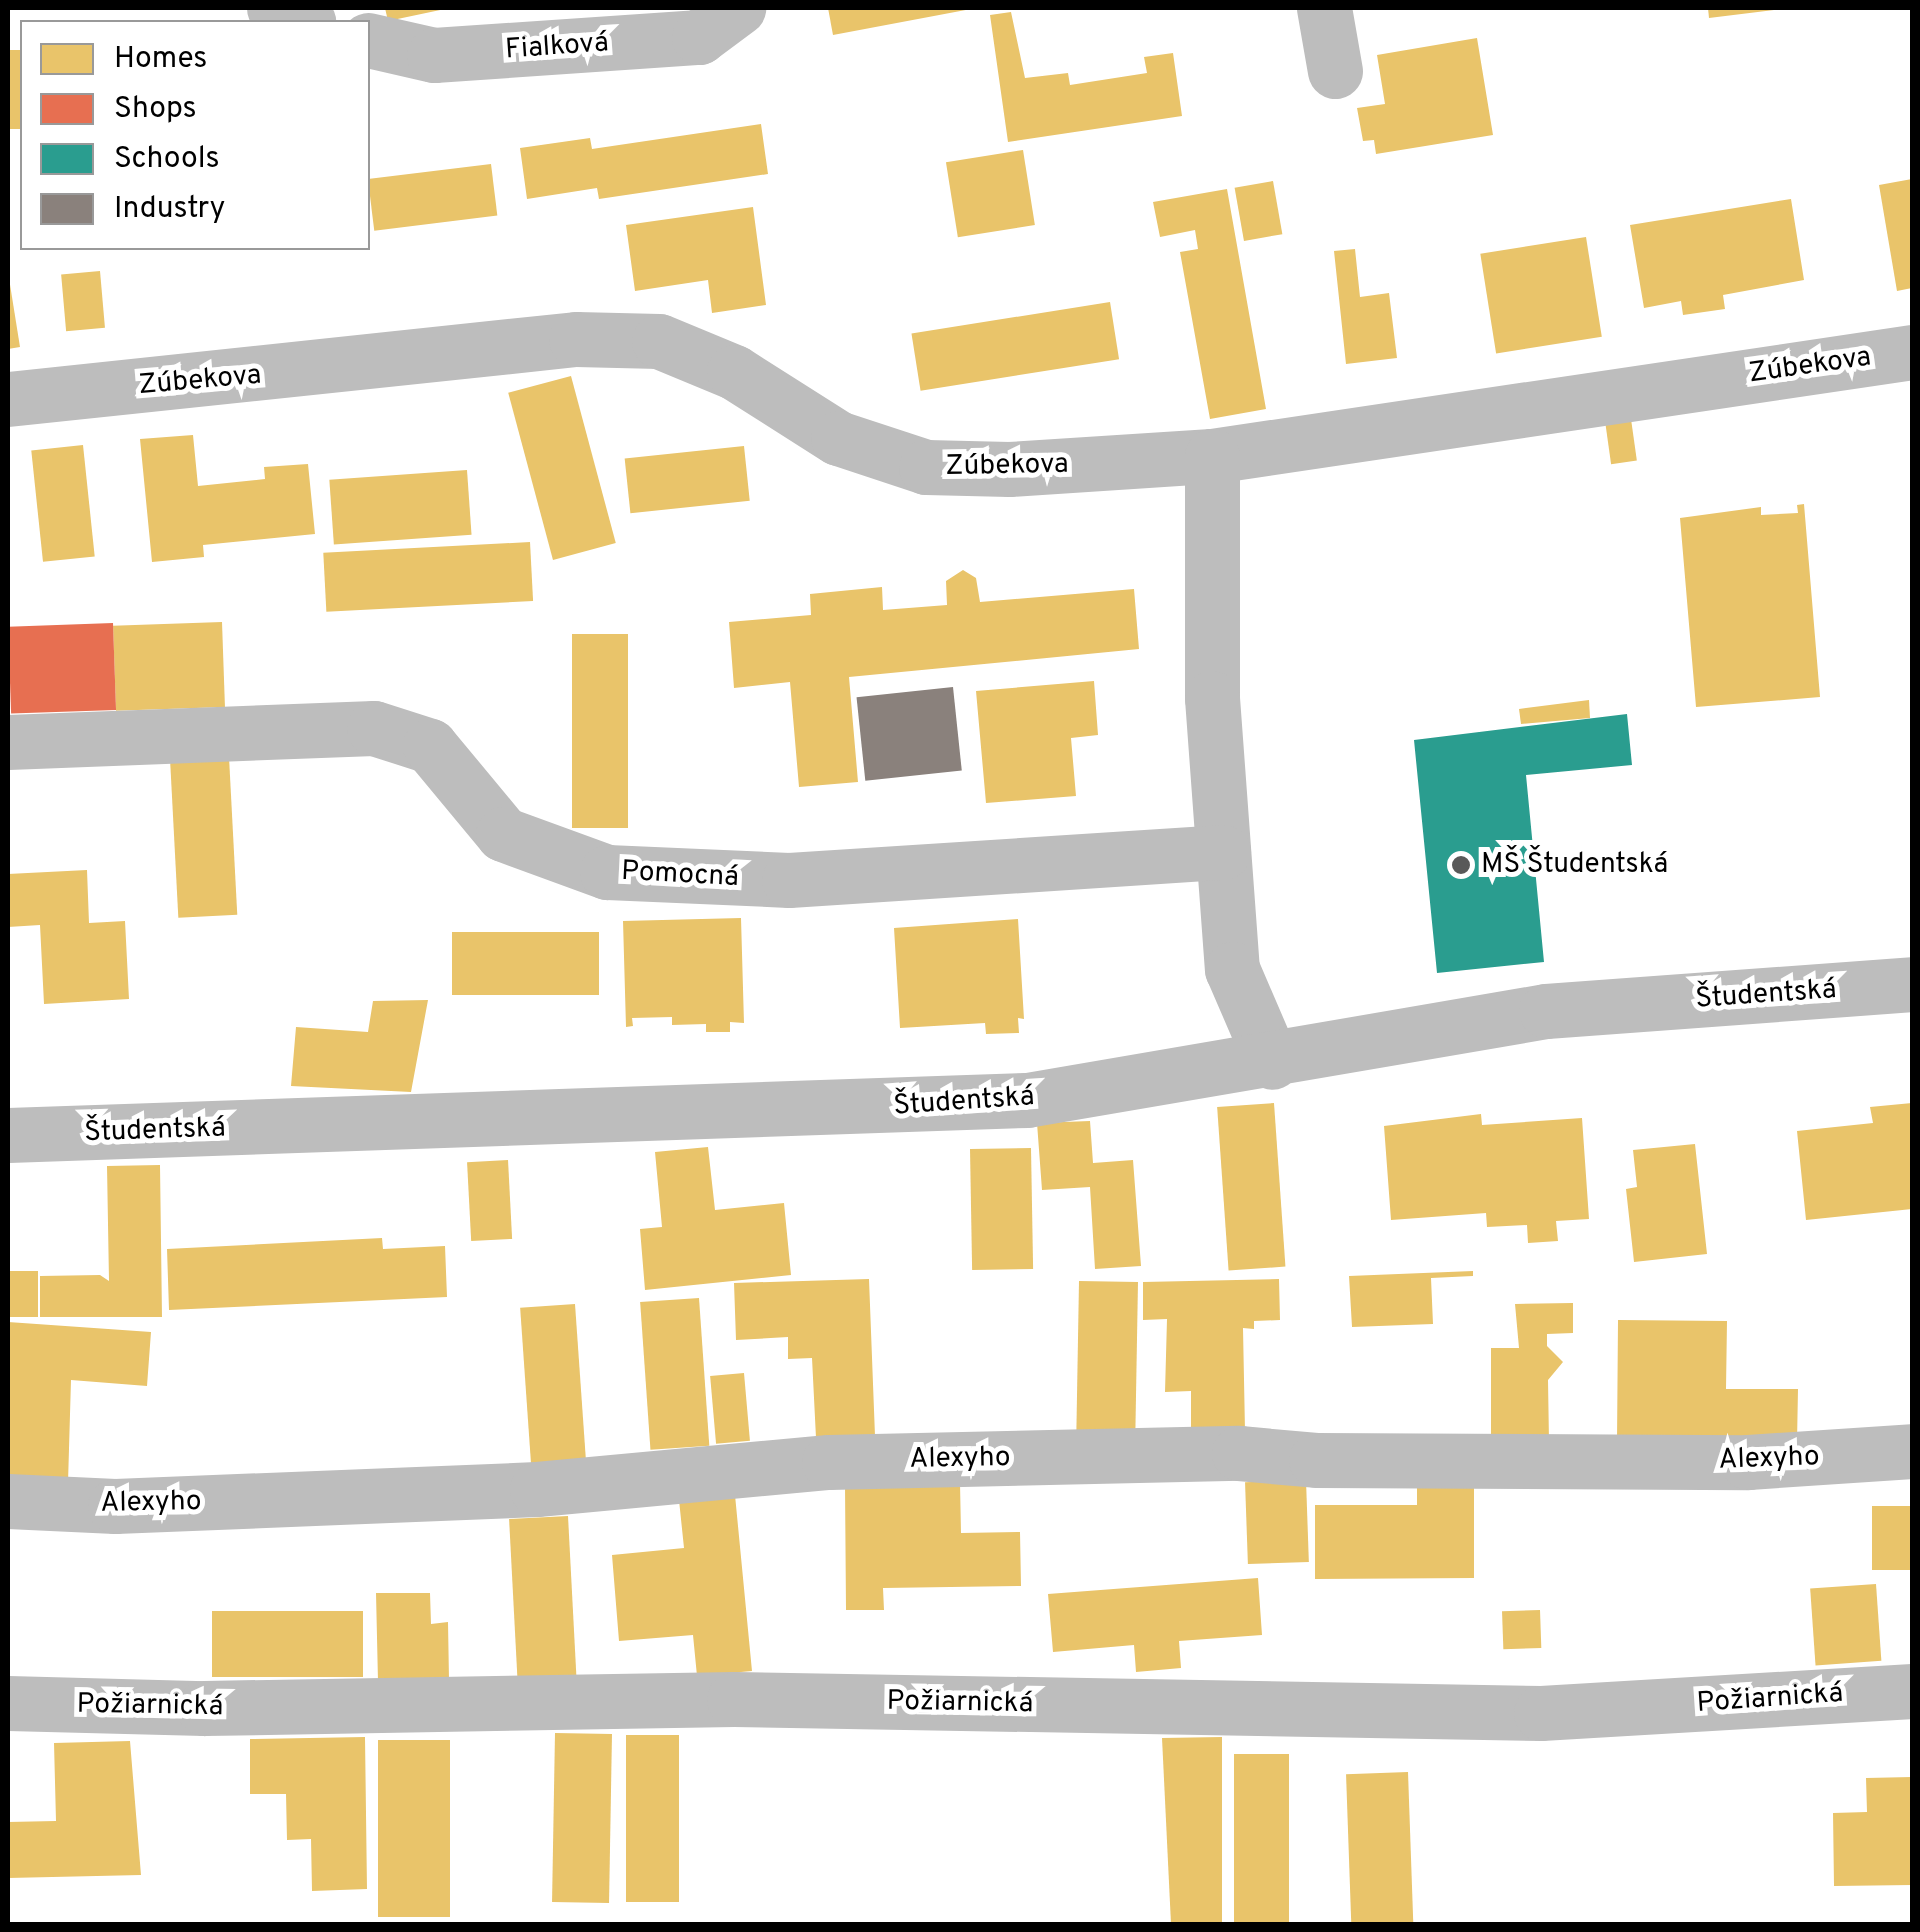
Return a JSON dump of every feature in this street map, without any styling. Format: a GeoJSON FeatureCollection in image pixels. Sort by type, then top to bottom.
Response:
{"type":"FeatureCollection","features":[{"type":"Feature","properties":{"kind":"street"},"geometry":{"type":"LineString","coordinates":[[274,8],[303,20]]}},
{"type":"Feature","properties":{"kind":"street","name":"Fialková"},"geometry":{"type":"LineString","coordinates":[[370,40],[434,56],[699,37],[738,8]]}},
{"type":"Feature","properties":{"kind":"street"},"geometry":{"type":"LineString","coordinates":[[1324,8],[1335,71]]}},
{"type":"Feature","properties":{"kind":"street","name":"Zúbekova"},"geometry":{"type":"LineString","coordinates":[[8,399],[576,338],[658,341],[734,372],[838,438],[926,467],[1212,456],[1912,352]]}},
{"type":"Feature","properties":{"kind":"street"},"geometry":{"type":"LineString","coordinates":[[1212,456],[1212,698],[1232,969],[1272,1062]]}},
{"type":"Feature","properties":{"kind":"street","name":"Pomocná"},"geometry":{"type":"LineString","coordinates":[[8,742],[374,728],[430,746],[503,834],[607,872],[788,880],[1223,852]]}},
{"type":"Feature","properties":{"kind":"street","name":"Študentská"},"geometry":{"type":"LineString","coordinates":[[8,1135],[1027,1100],[1272,1062],[1546,1011],[1912,984]]}},
{"type":"Feature","properties":{"kind":"street","name":"Alexyho"},"geometry":{"type":"LineString","coordinates":[[8,1501],[115,1506],[537,1489],[829,1462],[1239,1453],[1316,1460],[1748,1462],[1912,1452]]}},
{"type":"Feature","properties":{"kind":"street","name":"Požiarnická"},"geometry":{"type":"LineString","coordinates":[[8,1703],[204,1708],[734,1699],[1541,1714],[1912,1690]]}},
{"type":"Feature","properties":{"kind":"building: Homes"},"geometry":{"type":"Polygon","coordinates":[[[385,8],[445,8],[445,9],[388,21],[385,8]]]}},
{"type":"Feature","properties":{"kind":"building: Homes"},"geometry":{"type":"Polygon","coordinates":[[[828,8],[971,8],[971,9],[833,35],[828,8]]]}},
{"type":"Feature","properties":{"kind":"building: Homes"},"geometry":{"type":"Polygon","coordinates":[[[1708,8],[1773,8],[1774,10],[1709,18],[1708,8]]]}},
{"type":"Feature","properties":{"kind":"building: Homes"},"geometry":{"type":"Polygon","coordinates":[[[1011,12],[1025,78],[1068,73],[1070,85],[1147,73],[1144,57],[1173,53],[1182,116],[1008,142],[990,15],[1011,12]]]}},
{"type":"Feature","properties":{"kind":"building: Homes"},"geometry":{"type":"Polygon","coordinates":[[[1477,38],[1493,135],[1376,154],[1374,140],[1363,141],[1357,108],[1385,104],[1377,55],[1477,38]]]}},
{"type":"Feature","properties":{"kind":"building: Homes"},"geometry":{"type":"Polygon","coordinates":[[[8,50],[20,50],[20,129],[8,129],[8,50]]]}},
{"type":"Feature","properties":{"kind":"building: Homes"},"geometry":{"type":"Polygon","coordinates":[[[761,124],[768,174],[599,199],[597,188],[527,199],[520,148],[590,138],[592,149],[761,124]]]}},
{"type":"Feature","properties":{"kind":"building: Homes"},"geometry":{"type":"Polygon","coordinates":[[[1023,150],[1035,225],[958,237],[946,162],[1023,150]]]}},
{"type":"Feature","properties":{"kind":"building: Homes"},"geometry":{"type":"Polygon","coordinates":[[[491,164],[497,216],[374,231],[370,179],[491,164]]]}},
{"type":"Feature","properties":{"kind":"building: Homes"},"geometry":{"type":"Polygon","coordinates":[[[1912,179],[1912,288],[1897,291],[1879,185],[1912,179]]]}},
{"type":"Feature","properties":{"kind":"building: Homes"},"geometry":{"type":"Polygon","coordinates":[[[1273,181],[1282,234],[1244,241],[1235,188],[1273,181]]]}},
{"type":"Feature","properties":{"kind":"building: Homes"},"geometry":{"type":"Polygon","coordinates":[[[1227,189],[1266,409],[1210,419],[1180,252],[1198,249],[1195,230],[1160,237],[1153,202],[1227,189]]]}},
{"type":"Feature","properties":{"kind":"building: Homes"},"geometry":{"type":"Polygon","coordinates":[[[1791,199],[1804,280],[1723,295],[1725,309],[1683,315],[1681,301],[1644,308],[1630,225],[1791,199]]]}},
{"type":"Feature","properties":{"kind":"building: Homes"},"geometry":{"type":"Polygon","coordinates":[[[753,207],[766,305],[712,313],[708,280],[635,291],[626,225],[753,207]]]}},
{"type":"Feature","properties":{"kind":"building: Homes"},"geometry":{"type":"Polygon","coordinates":[[[1586,237],[1602,337],[1496,353],[1480,254],[1586,237]]]}},
{"type":"Feature","properties":{"kind":"building: Homes"},"geometry":{"type":"Polygon","coordinates":[[[1355,249],[1360,297],[1389,293],[1397,358],[1346,364],[1334,251],[1355,249]]]}},
{"type":"Feature","properties":{"kind":"building: Homes"},"geometry":{"type":"Polygon","coordinates":[[[100,271],[105,328],[66,331],[61,274],[100,271]]]}},
{"type":"Feature","properties":{"kind":"building: Homes"},"geometry":{"type":"Polygon","coordinates":[[[8,272],[20,347],[8,349],[8,272]]]}},
{"type":"Feature","properties":{"kind":"building: Homes"},"geometry":{"type":"Polygon","coordinates":[[[1110,302],[1119,359],[921,391],[911,333],[1110,302]]]}},
{"type":"Feature","properties":{"kind":"building: Homes"},"geometry":{"type":"Polygon","coordinates":[[[571,376],[616,543],[553,560],[508,393],[571,376]]]}},
{"type":"Feature","properties":{"kind":"building: Homes"},"geometry":{"type":"Polygon","coordinates":[[[1631,419],[1637,461],[1611,464],[1605,423],[1631,419]]]}},
{"type":"Feature","properties":{"kind":"building: Homes"},"geometry":{"type":"Polygon","coordinates":[[[193,435],[198,486],[265,479],[264,467],[308,464],[315,534],[203,545],[204,557],[152,562],[140,439],[193,435]]]}},
{"type":"Feature","properties":{"kind":"building: Homes"},"geometry":{"type":"Polygon","coordinates":[[[83,445],[95,556],[43,562],[31,450],[83,445]]]}},
{"type":"Feature","properties":{"kind":"building: Homes"},"geometry":{"type":"Polygon","coordinates":[[[744,446],[750,501],[630,513],[625,459],[744,446]]]}},
{"type":"Feature","properties":{"kind":"building: Homes"},"geometry":{"type":"Polygon","coordinates":[[[467,470],[472,535],[334,544],[329,480],[467,470]]]}},
{"type":"Feature","properties":{"kind":"building: Homes"},"geometry":{"type":"Polygon","coordinates":[[[1804,504],[1820,697],[1696,707],[1680,518],[1761,507],[1761,515],[1798,513],[1797,505],[1804,504]]]}},
{"type":"Feature","properties":{"kind":"building: Homes"},"geometry":{"type":"Polygon","coordinates":[[[530,542],[533,601],[326,612],[323,553],[530,542]]]}},
{"type":"Feature","properties":{"kind":"building: Homes"},"geometry":{"type":"Polygon","coordinates":[[[963,570],[976,578],[980,602],[1134,589],[1139,649],[849,677],[858,782],[799,787],[790,682],[734,688],[729,622],[811,615],[810,594],[882,587],[883,610],[947,605],[946,581],[963,570]]]}},
{"type":"Feature","properties":{"kind":"building: Homes"},"geometry":{"type":"Polygon","coordinates":[[[222,622],[225,707],[116,711],[113,626],[222,622]]]}},
{"type":"Feature","properties":{"kind":"building: Homes"},"geometry":{"type":"Polygon","coordinates":[[[572,634],[628,634],[628,828],[572,828],[572,634]]]}},
{"type":"Feature","properties":{"kind":"building: Homes"},"geometry":{"type":"Polygon","coordinates":[[[1094,681],[1098,735],[1071,738],[1076,796],[986,803],[976,691],[1094,681]]]}},
{"type":"Feature","properties":{"kind":"building: Homes"},"geometry":{"type":"Polygon","coordinates":[[[1589,700],[1590,718],[1521,724],[1519,709],[1589,700]]]}},
{"type":"Feature","properties":{"kind":"building: Homes"},"geometry":{"type":"Polygon","coordinates":[[[229,757],[237,915],[178,918],[170,760],[229,757]]]}},
{"type":"Feature","properties":{"kind":"building: Homes"},"geometry":{"type":"Polygon","coordinates":[[[87,870],[89,923],[125,921],[129,999],[44,1004],[40,925],[8,927],[8,874],[87,870]]]}},
{"type":"Feature","properties":{"kind":"building: Homes"},"geometry":{"type":"Polygon","coordinates":[[[741,918],[744,1023],[730,1022],[730,1032],[706,1032],[706,1024],[672,1025],[672,1017],[632,1018],[633,1026],[626,1027],[623,921],[741,918]]]}},
{"type":"Feature","properties":{"kind":"building: Homes"},"geometry":{"type":"Polygon","coordinates":[[[1018,919],[1024,1019],[1018,1018],[1019,1033],[986,1034],[985,1023],[900,1028],[894,928],[1018,919]]]}},
{"type":"Feature","properties":{"kind":"building: Homes"},"geometry":{"type":"Polygon","coordinates":[[[452,932],[599,932],[599,995],[452,995],[452,932]]]}},
{"type":"Feature","properties":{"kind":"building: Homes"},"geometry":{"type":"Polygon","coordinates":[[[428,1000],[411,1092],[291,1086],[296,1027],[368,1032],[373,1001],[428,1000]]]}},
{"type":"Feature","properties":{"kind":"building: Homes"},"geometry":{"type":"Polygon","coordinates":[[[1274,1103],[1285,1267],[1229,1271],[1217,1107],[1274,1103]]]}},
{"type":"Feature","properties":{"kind":"building: Homes"},"geometry":{"type":"Polygon","coordinates":[[[1912,1103],[1912,1209],[1806,1220],[1797,1131],[1873,1123],[1870,1107],[1912,1103]]]}},
{"type":"Feature","properties":{"kind":"building: Homes"},"geometry":{"type":"Polygon","coordinates":[[[1481,1114],[1482,1125],[1582,1118],[1589,1219],[1556,1221],[1558,1241],[1528,1243],[1527,1225],[1487,1227],[1486,1213],[1391,1220],[1384,1126],[1481,1114]]]}},
{"type":"Feature","properties":{"kind":"building: Homes"},"geometry":{"type":"Polygon","coordinates":[[[1090,1121],[1093,1163],[1133,1160],[1141,1266],[1095,1269],[1090,1187],[1042,1190],[1037,1123],[1090,1121]]]}},
{"type":"Feature","properties":{"kind":"building: Homes"},"geometry":{"type":"Polygon","coordinates":[[[1695,1144],[1707,1254],[1634,1262],[1626,1189],[1637,1187],[1633,1150],[1695,1144]]]}},
{"type":"Feature","properties":{"kind":"building: Homes"},"geometry":{"type":"Polygon","coordinates":[[[708,1147],[715,1210],[784,1203],[791,1275],[645,1290],[640,1229],[662,1227],[655,1152],[708,1147]]]}},
{"type":"Feature","properties":{"kind":"building: Homes"},"geometry":{"type":"Polygon","coordinates":[[[1031,1148],[1033,1269],[972,1270],[970,1149],[1031,1148]]]}},
{"type":"Feature","properties":{"kind":"building: Homes"},"geometry":{"type":"Polygon","coordinates":[[[508,1160],[512,1239],[471,1241],[467,1162],[508,1160]]]}},
{"type":"Feature","properties":{"kind":"building: Homes"},"geometry":{"type":"Polygon","coordinates":[[[160,1165],[162,1317],[40,1317],[40,1276],[100,1275],[109,1281],[107,1166],[160,1165]]]}},
{"type":"Feature","properties":{"kind":"building: Homes"},"geometry":{"type":"Polygon","coordinates":[[[382,1238],[383,1249],[445,1246],[447,1297],[169,1310],[167,1249],[382,1238]]]}},
{"type":"Feature","properties":{"kind":"building: Homes"},"geometry":{"type":"Polygon","coordinates":[[[8,1271],[38,1271],[38,1317],[8,1317],[8,1271]]]}},
{"type":"Feature","properties":{"kind":"building: Homes"},"geometry":{"type":"Polygon","coordinates":[[[1473,1271],[1473,1276],[1431,1278],[1433,1324],[1352,1327],[1349,1276],[1473,1271]]]}},
{"type":"Feature","properties":{"kind":"building: Homes"},"geometry":{"type":"Polygon","coordinates":[[[869,1279],[875,1436],[816,1438],[812,1358],[788,1359],[788,1337],[736,1340],[734,1283],[869,1279]]]}},
{"type":"Feature","properties":{"kind":"building: Homes"},"geometry":{"type":"Polygon","coordinates":[[[1279,1279],[1280,1320],[1254,1321],[1254,1329],[1243,1328],[1245,1431],[1191,1431],[1191,1391],[1165,1392],[1167,1319],[1143,1320],[1143,1282],[1279,1279]]]}},
{"type":"Feature","properties":{"kind":"building: Homes"},"geometry":{"type":"Polygon","coordinates":[[[1079,1281],[1138,1282],[1135,1432],[1076,1431],[1079,1281]]]}},
{"type":"Feature","properties":{"kind":"building: Homes"},"geometry":{"type":"Polygon","coordinates":[[[699,1298],[709,1446],[650,1450],[640,1302],[699,1298]]]}},
{"type":"Feature","properties":{"kind":"building: Homes"},"geometry":{"type":"Polygon","coordinates":[[[1573,1303],[1573,1333],[1547,1334],[1547,1346],[1563,1362],[1548,1380],[1549,1442],[1491,1440],[1491,1348],[1519,1348],[1515,1304],[1573,1303]]]}},
{"type":"Feature","properties":{"kind":"building: Homes"},"geometry":{"type":"Polygon","coordinates":[[[575,1304],[586,1462],[531,1465],[520,1308],[575,1304]]]}},
{"type":"Feature","properties":{"kind":"building: Homes"},"geometry":{"type":"Polygon","coordinates":[[[1618,1320],[1727,1321],[1726,1389],[1798,1389],[1797,1442],[1617,1441],[1618,1320]]]}},
{"type":"Feature","properties":{"kind":"building: Homes"},"geometry":{"type":"Polygon","coordinates":[[[8,1322],[151,1332],[147,1386],[71,1380],[68,1483],[8,1478],[8,1322]]]}},
{"type":"Feature","properties":{"kind":"building: Homes"},"geometry":{"type":"Polygon","coordinates":[[[744,1373],[750,1441],[716,1444],[710,1376],[744,1373]]]}},
{"type":"Feature","properties":{"kind":"building: Homes"},"geometry":{"type":"Polygon","coordinates":[[[1306,1480],[1309,1562],[1248,1564],[1245,1482],[1306,1480]]]}},
{"type":"Feature","properties":{"kind":"building: Homes"},"geometry":{"type":"Polygon","coordinates":[[[960,1483],[961,1533],[1020,1532],[1021,1586],[883,1588],[884,1610],[846,1610],[845,1485],[960,1483]]]}},
{"type":"Feature","properties":{"kind":"building: Homes"},"geometry":{"type":"Polygon","coordinates":[[[1474,1487],[1474,1578],[1315,1579],[1315,1505],[1417,1505],[1417,1488],[1474,1487]]]}},
{"type":"Feature","properties":{"kind":"building: Homes"},"geometry":{"type":"Polygon","coordinates":[[[735,1495],[752,1671],[697,1676],[693,1635],[619,1641],[612,1555],[684,1548],[679,1500],[735,1495]]]}},
{"type":"Feature","properties":{"kind":"building: Homes"},"geometry":{"type":"Polygon","coordinates":[[[1872,1506],[1912,1506],[1912,1570],[1872,1570],[1872,1506]]]}},
{"type":"Feature","properties":{"kind":"building: Homes"},"geometry":{"type":"Polygon","coordinates":[[[568,1516],[577,1681],[518,1684],[509,1519],[568,1516]]]}},
{"type":"Feature","properties":{"kind":"building: Homes"},"geometry":{"type":"Polygon","coordinates":[[[1258,1578],[1262,1635],[1179,1641],[1181,1668],[1136,1672],[1134,1645],[1053,1652],[1048,1594],[1258,1578]]]}},
{"type":"Feature","properties":{"kind":"building: Homes"},"geometry":{"type":"Polygon","coordinates":[[[1876,1584],[1881,1661],[1816,1665],[1810,1589],[1876,1584]]]}},
{"type":"Feature","properties":{"kind":"building: Homes"},"geometry":{"type":"Polygon","coordinates":[[[376,1593],[430,1593],[431,1624],[448,1622],[449,1680],[378,1682],[376,1593]]]}},
{"type":"Feature","properties":{"kind":"building: Homes"},"geometry":{"type":"Polygon","coordinates":[[[1540,1610],[1541,1648],[1503,1649],[1502,1611],[1540,1610]]]}},
{"type":"Feature","properties":{"kind":"building: Homes"},"geometry":{"type":"Polygon","coordinates":[[[212,1611],[363,1611],[363,1677],[212,1677],[212,1611]]]}},
{"type":"Feature","properties":{"kind":"building: Homes"},"geometry":{"type":"Polygon","coordinates":[[[555,1733],[612,1734],[609,1903],[552,1902],[555,1733]]]}},
{"type":"Feature","properties":{"kind":"building: Homes"},"geometry":{"type":"Polygon","coordinates":[[[626,1735],[679,1735],[679,1902],[626,1902],[626,1735]]]}},
{"type":"Feature","properties":{"kind":"building: Homes"},"geometry":{"type":"Polygon","coordinates":[[[365,1737],[367,1889],[312,1891],[311,1839],[287,1840],[286,1794],[250,1794],[250,1739],[365,1737]]]}},
{"type":"Feature","properties":{"kind":"building: Homes"},"geometry":{"type":"Polygon","coordinates":[[[1222,1737],[1222,1924],[1171,1924],[1162,1738],[1222,1737]]]}},
{"type":"Feature","properties":{"kind":"building: Homes"},"geometry":{"type":"Polygon","coordinates":[[[378,1740],[450,1740],[450,1917],[378,1917],[378,1740]]]}},
{"type":"Feature","properties":{"kind":"building: Homes"},"geometry":{"type":"Polygon","coordinates":[[[130,1741],[141,1875],[8,1878],[8,1822],[56,1821],[54,1743],[130,1741]]]}},
{"type":"Feature","properties":{"kind":"building: Homes"},"geometry":{"type":"Polygon","coordinates":[[[1234,1754],[1289,1754],[1289,1924],[1234,1924],[1234,1754]]]}},
{"type":"Feature","properties":{"kind":"building: Homes"},"geometry":{"type":"Polygon","coordinates":[[[1408,1772],[1413,1924],[1351,1924],[1346,1774],[1408,1772]]]}},
{"type":"Feature","properties":{"kind":"building: Homes"},"geometry":{"type":"Polygon","coordinates":[[[1912,1777],[1912,1885],[1834,1886],[1833,1813],[1867,1812],[1866,1778],[1912,1777]]]}},
{"type":"Feature","properties":{"kind":"building: Shops"},"geometry":{"type":"Polygon","coordinates":[[[113,623],[116,710],[11,714],[8,627],[113,623]]]}},
{"type":"Feature","properties":{"kind":"building: Schools"},"geometry":{"type":"Polygon","coordinates":[[[1627,714],[1632,765],[1526,775],[1544,962],[1437,973],[1414,740],[1627,714]]]}},
{"type":"Feature","properties":{"kind":"building: Industry"},"geometry":{"type":"Polygon","coordinates":[[[953,687],[962,771],[865,781],[857,697],[953,687]]]}},
{"type":"Feature","properties":{"kind":"place","name":"MŠ Študentská"},"geometry":{"type":"Point","coordinates":[1461,865]}}]}
